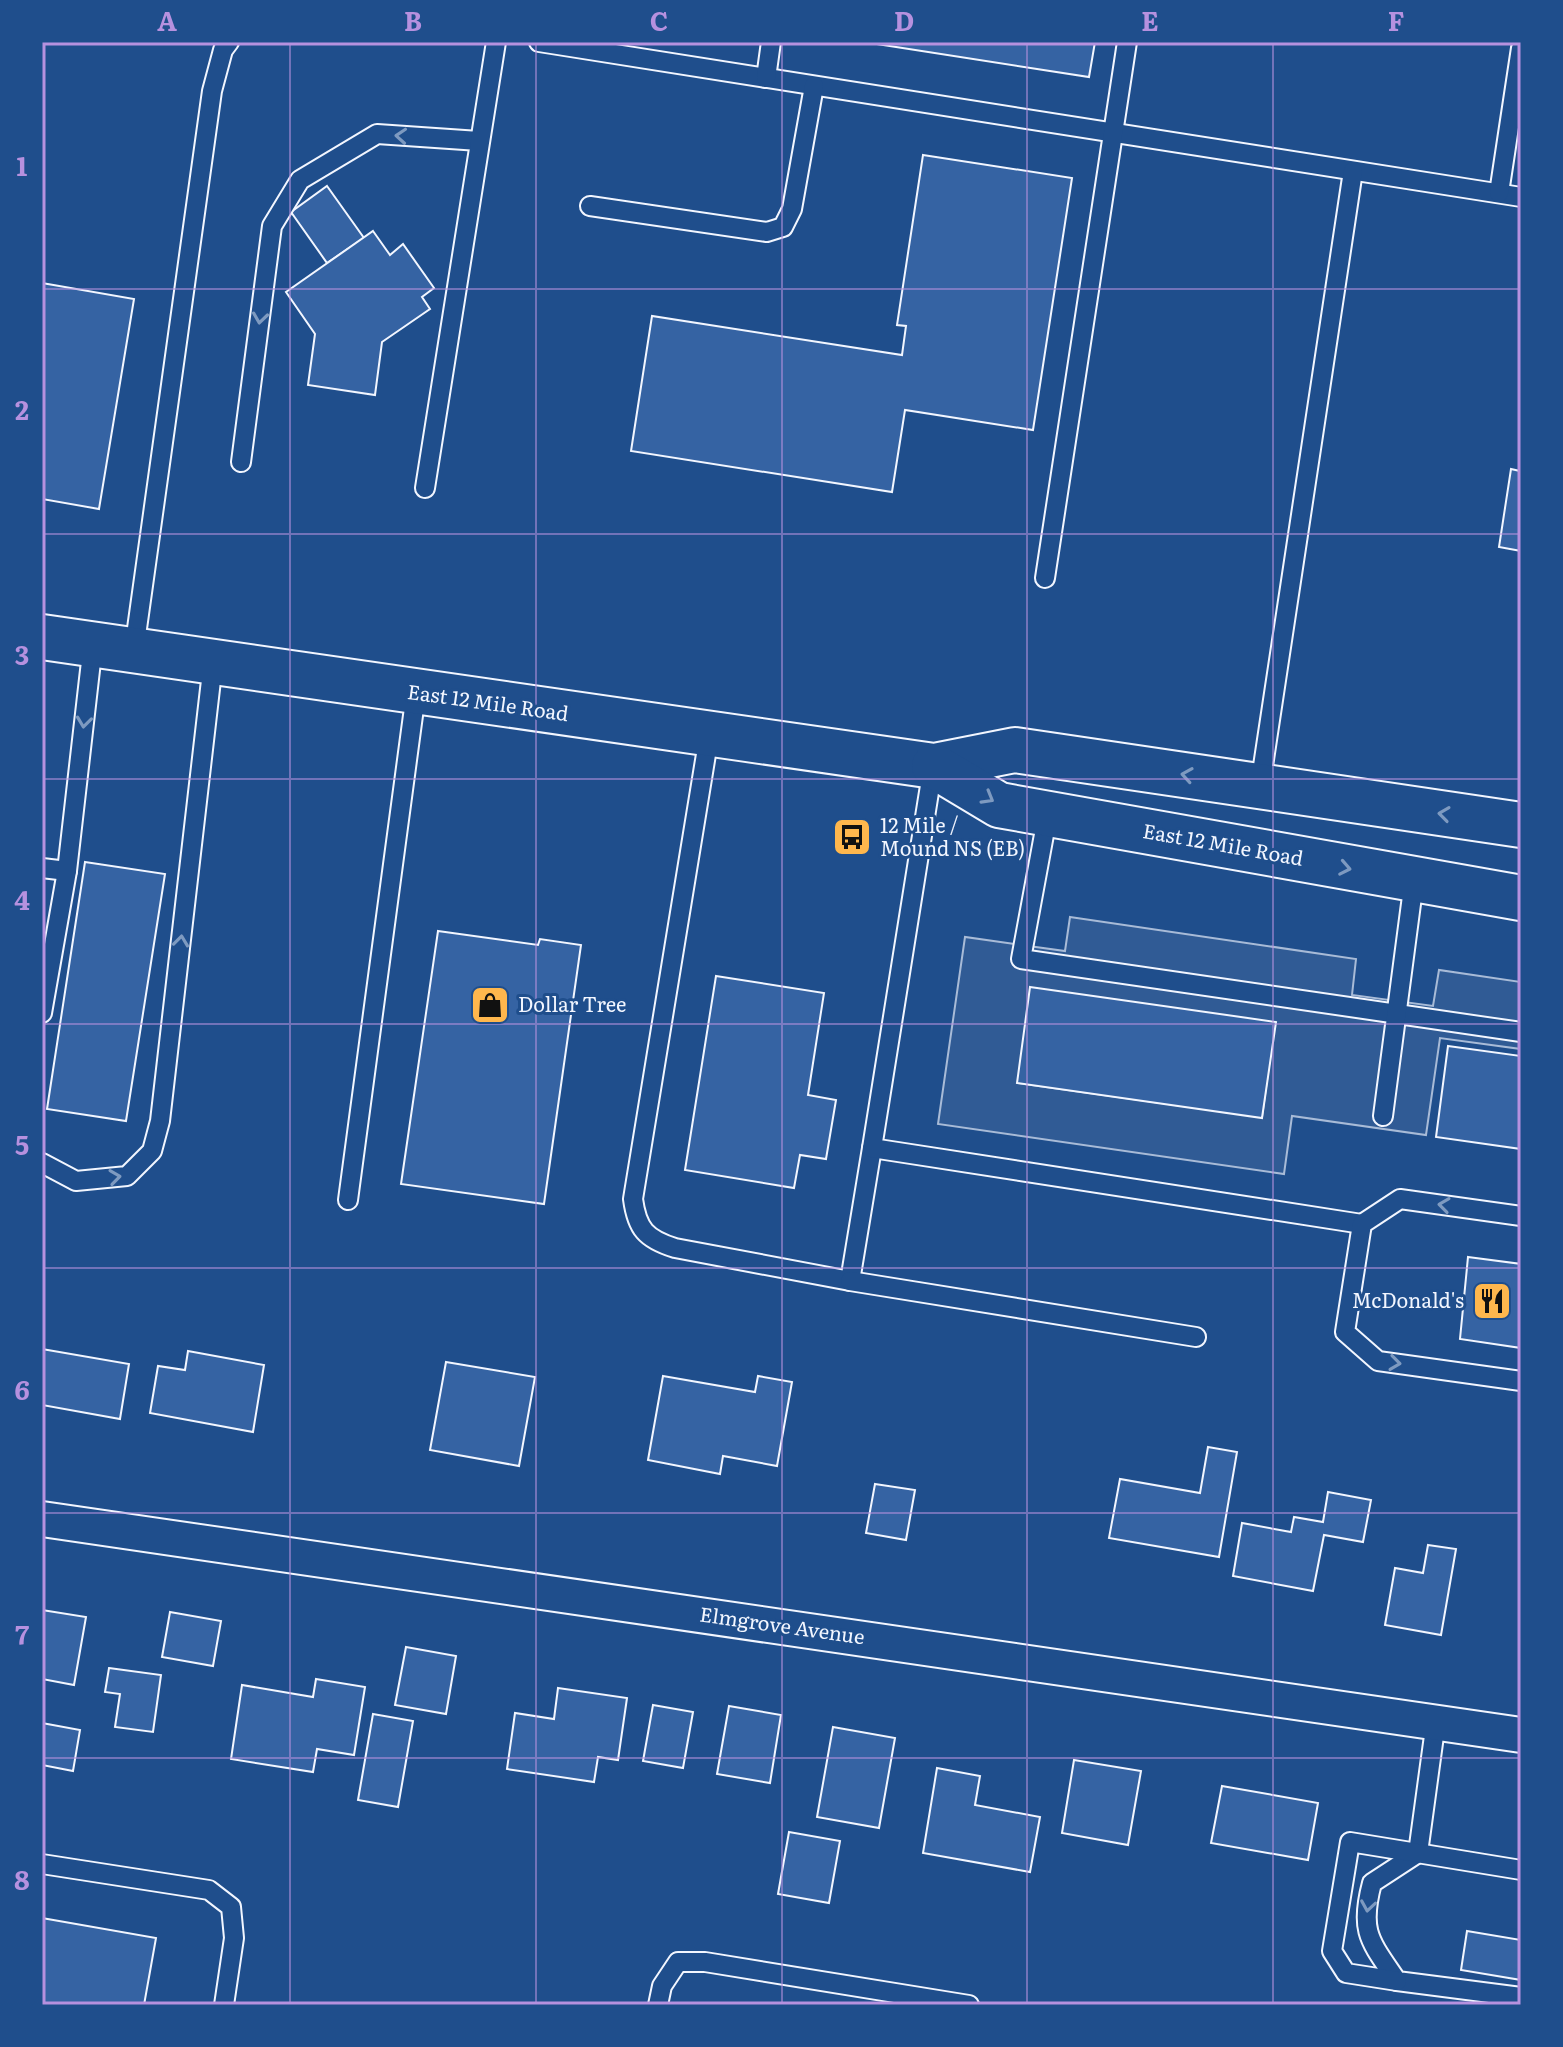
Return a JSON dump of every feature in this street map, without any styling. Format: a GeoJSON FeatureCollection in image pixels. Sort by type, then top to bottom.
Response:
{"type":"FeatureCollection","features":[{"type":"Feature","properties":{"kind":"main road","name":"East 12 Mile Road"},"geometry":{"type":"LineString","coordinates":[[42,637],[709,736],[934,766],[1015,750],[1521,825]]}},
{"type":"Feature","properties":{"kind":"main road","name":"East 12 Mile Road"},"geometry":{"type":"LineString","coordinates":[[934,766],[999,805],[1521,898]]}},
{"type":"Feature","properties":{"kind":"street","name":"Elmgrove Avenue"},"geometry":{"type":"LineString","coordinates":[[42,1519],[1521,1735]]}},
{"type":"Feature","properties":{"kind":"lane"},"geometry":{"type":"LineString","coordinates":[[42,1013],[67,871],[113,648],[212,91],[223,50],[229,42]]}},
{"type":"Feature","properties":{"kind":"lane"},"geometry":{"type":"LineString","coordinates":[[425,488],[496,42]]}},
{"type":"Feature","properties":{"kind":"lane"},"geometry":{"type":"LineString","coordinates":[[539,42],[1521,197]]}},
{"type":"Feature","properties":{"kind":"lane"},"geometry":{"type":"LineString","coordinates":[[766,78],[771,42]]}},
{"type":"Feature","properties":{"kind":"lane"},"geometry":{"type":"LineString","coordinates":[[1045,578],[1127,42]]}},
{"type":"Feature","properties":{"kind":"lane"},"geometry":{"type":"LineString","coordinates":[[1499,193],[1521,48]]}},
{"type":"Feature","properties":{"kind":"lane"},"geometry":{"type":"LineString","coordinates":[[590,206],[767,232],[783,227],[792,209],[814,86]]}},
{"type":"Feature","properties":{"kind":"lane"},"geometry":{"type":"LineString","coordinates":[[241,462],[272,226],[300,180],[377,134],[479,141]]}},
{"type":"Feature","properties":{"kind":"lane"},"geometry":{"type":"LineString","coordinates":[[1260,786],[1353,171]]}},
{"type":"Feature","properties":{"kind":"lane"},"geometry":{"type":"LineString","coordinates":[[42,1163],[76,1181],[127,1176],[152,1151],[160,1121],[213,663]]}},
{"type":"Feature","properties":{"kind":"lane"},"geometry":{"type":"LineString","coordinates":[[348,1200],[416,693]]}},
{"type":"Feature","properties":{"kind":"lane"},"geometry":{"type":"LineString","coordinates":[[709,736],[633,1199],[636,1224],[653,1241],[675,1248],[850,1281],[1196,1337]]}},
{"type":"Feature","properties":{"kind":"lane"},"geometry":{"type":"LineString","coordinates":[[850,1281],[934,766]]}},
{"type":"Feature","properties":{"kind":"lane"},"geometry":{"type":"LineString","coordinates":[[1048,813],[1021,959],[1521,1032]]}},
{"type":"Feature","properties":{"kind":"lane"},"geometry":{"type":"LineString","coordinates":[[42,868],[67,871]]}},
{"type":"Feature","properties":{"kind":"lane"},"geometry":{"type":"LineString","coordinates":[[1383,1116],[1414,881]]}},
{"type":"Feature","properties":{"kind":"lane"},"geometry":{"type":"LineString","coordinates":[[872,1148],[1362,1224],[1400,1199],[1521,1216]]}},
{"type":"Feature","properties":{"kind":"lane"},"geometry":{"type":"LineString","coordinates":[[1362,1224],[1345,1332],[1378,1361],[1521,1381]]}},
{"type":"Feature","properties":{"kind":"lane"},"geometry":{"type":"LineString","coordinates":[[1397,1981],[1365,1929],[1366,1907],[1372,1883],[1418,1853],[1436,1721]]}},
{"type":"Feature","properties":{"kind":"lane"},"geometry":{"type":"LineString","coordinates":[[1521,1870],[1350,1842],[1332,1951],[1346,1973],[1521,1997]]}},
{"type":"Feature","properties":{"kind":"lane"},"geometry":{"type":"LineString","coordinates":[[42,1864],[209,1890],[231,1907],[234,1938],[224,2005]]}},
{"type":"Feature","properties":{"kind":"lane"},"geometry":{"type":"LineString","coordinates":[[658,2005],[662,1986],[678,1962],[705,1962],[930,2002],[969,2005]]}},
{"type":"Feature","properties":{"kind":"shaded area"},"geometry":{"type":"Polygon","coordinates":[[[1070,917],[1356,959],[1352,995],[1433,1006],[1439,970],[1521,982],[1521,1049],[1440,1038],[1426,1135],[1292,1116],[1284,1174],[938,1124],[965,937],[1065,951],[1070,917]],[[1275,1022],[1017,1083],[1262,1117],[1275,1022]]]}},
{"type":"Feature","properties":{"kind":"building"},"geometry":{"type":"Polygon","coordinates":[[[864,42],[1095,42],[1089,77],[864,42]]]}},
{"type":"Feature","properties":{"kind":"building"},"geometry":{"type":"Polygon","coordinates":[[[923,155],[1072,178],[1033,430],[905,410],[892,492],[631,451],[652,316],[902,355],[906,326],[897,325],[923,155]]]}},
{"type":"Feature","properties":{"kind":"building"},"geometry":{"type":"Polygon","coordinates":[[[327,186],[364,238],[327,263],[291,212],[327,186]]]}},
{"type":"Feature","properties":{"kind":"building"},"geometry":{"type":"Polygon","coordinates":[[[373,231],[390,255],[403,244],[434,288],[422,297],[430,309],[382,342],[375,395],[308,385],[315,334],[286,292],[373,231]]]}},
{"type":"Feature","properties":{"kind":"building"},"geometry":{"type":"Polygon","coordinates":[[[42,283],[134,299],[99,509],[42,499],[42,283]]]}},
{"type":"Feature","properties":{"kind":"building"},"geometry":{"type":"Polygon","coordinates":[[[1521,467],[1521,551],[1499,547],[1511,469],[1520,471],[1521,467]]]}},
{"type":"Feature","properties":{"kind":"building"},"geometry":{"type":"Polygon","coordinates":[[[85,862],[165,874],[126,1121],[47,1109],[85,862]]]}},
{"type":"Feature","properties":{"kind":"building"},"geometry":{"type":"Polygon","coordinates":[[[438,931],[538,945],[540,939],[581,945],[544,1204],[401,1184],[438,931]]]}},
{"type":"Feature","properties":{"kind":"building"},"geometry":{"type":"Polygon","coordinates":[[[716,976],[824,993],[808,1095],[836,1100],[826,1159],[800,1155],[794,1188],[685,1170],[716,976]]]}},
{"type":"Feature","properties":{"kind":"building"},"geometry":{"type":"Polygon","coordinates":[[[1030,987],[1276,1022],[1262,1118],[1017,1083],[1030,987]]]}},
{"type":"Feature","properties":{"kind":"building"},"geometry":{"type":"Polygon","coordinates":[[[1448,1046],[1521,1056],[1521,1149],[1436,1137],[1448,1046]]]}},
{"type":"Feature","properties":{"kind":"building","name":"McDonald's"},"geometry":{"type":"Polygon","coordinates":[[[1468,1257],[1521,1264],[1521,1348],[1460,1339],[1468,1257]]]}},
{"type":"Feature","properties":{"kind":"building"},"geometry":{"type":"Polygon","coordinates":[[[42,1349],[129,1364],[120,1419],[42,1405],[42,1349]]]}},
{"type":"Feature","properties":{"kind":"building"},"geometry":{"type":"Polygon","coordinates":[[[188,1351],[264,1365],[253,1432],[150,1413],[158,1366],[185,1370],[188,1351]]]}},
{"type":"Feature","properties":{"kind":"building"},"geometry":{"type":"Polygon","coordinates":[[[446,1362],[535,1377],[519,1466],[430,1450],[446,1362]]]}},
{"type":"Feature","properties":{"kind":"building"},"geometry":{"type":"Polygon","coordinates":[[[663,1376],[755,1392],[758,1376],[792,1382],[777,1466],[723,1456],[720,1474],[648,1460],[663,1376]]]}},
{"type":"Feature","properties":{"kind":"building"},"geometry":{"type":"Polygon","coordinates":[[[1208,1447],[1237,1452],[1219,1557],[1109,1538],[1120,1479],[1200,1493],[1208,1447]]]}},
{"type":"Feature","properties":{"kind":"building"},"geometry":{"type":"Polygon","coordinates":[[[875,1484],[915,1490],[906,1540],[866,1533],[875,1484]]]}},
{"type":"Feature","properties":{"kind":"building"},"geometry":{"type":"Polygon","coordinates":[[[1328,1492],[1371,1500],[1363,1542],[1324,1535],[1313,1591],[1233,1576],[1242,1523],[1291,1532],[1294,1517],[1323,1522],[1328,1492]]]}},
{"type":"Feature","properties":{"kind":"building"},"geometry":{"type":"Polygon","coordinates":[[[1428,1545],[1456,1549],[1441,1635],[1385,1625],[1395,1568],[1423,1573],[1428,1545]]]}},
{"type":"Feature","properties":{"kind":"building"},"geometry":{"type":"Polygon","coordinates":[[[42,1610],[86,1617],[74,1685],[42,1679],[42,1610]]]}},
{"type":"Feature","properties":{"kind":"building"},"geometry":{"type":"Polygon","coordinates":[[[170,1612],[221,1621],[213,1666],[162,1657],[170,1612]]]}},
{"type":"Feature","properties":{"kind":"building"},"geometry":{"type":"Polygon","coordinates":[[[406,1647],[456,1656],[446,1714],[395,1705],[406,1647]]]}},
{"type":"Feature","properties":{"kind":"building"},"geometry":{"type":"Polygon","coordinates":[[[109,1668],[161,1675],[153,1732],[115,1727],[120,1694],[105,1692],[109,1668]]]}},
{"type":"Feature","properties":{"kind":"building"},"geometry":{"type":"Polygon","coordinates":[[[316,1679],[365,1687],[354,1755],[317,1749],[313,1772],[231,1759],[242,1685],[313,1697],[316,1679]]]}},
{"type":"Feature","properties":{"kind":"building"},"geometry":{"type":"Polygon","coordinates":[[[558,1688],[627,1698],[618,1760],[598,1757],[594,1782],[507,1769],[515,1713],[554,1719],[558,1688]]]}},
{"type":"Feature","properties":{"kind":"building"},"geometry":{"type":"Polygon","coordinates":[[[653,1705],[693,1712],[683,1768],[643,1761],[653,1705]]]}},
{"type":"Feature","properties":{"kind":"building"},"geometry":{"type":"Polygon","coordinates":[[[729,1706],[781,1715],[770,1783],[717,1774],[729,1706]]]}},
{"type":"Feature","properties":{"kind":"building"},"geometry":{"type":"Polygon","coordinates":[[[373,1714],[413,1721],[398,1807],[358,1800],[373,1714]]]}},
{"type":"Feature","properties":{"kind":"building"},"geometry":{"type":"Polygon","coordinates":[[[42,1723],[80,1730],[73,1771],[42,1765],[42,1723]]]}},
{"type":"Feature","properties":{"kind":"building"},"geometry":{"type":"Polygon","coordinates":[[[833,1727],[895,1738],[879,1828],[817,1817],[833,1727]]]}},
{"type":"Feature","properties":{"kind":"building"},"geometry":{"type":"Polygon","coordinates":[[[1074,1760],[1141,1771],[1128,1845],[1062,1833],[1074,1760]]]}},
{"type":"Feature","properties":{"kind":"building"},"geometry":{"type":"Polygon","coordinates":[[[937,1768],[980,1776],[975,1805],[1040,1817],[1030,1872],[923,1853],[937,1768]]]}},
{"type":"Feature","properties":{"kind":"building"},"geometry":{"type":"Polygon","coordinates":[[[1222,1786],[1318,1803],[1308,1860],[1211,1843],[1222,1786]]]}},
{"type":"Feature","properties":{"kind":"building"},"geometry":{"type":"Polygon","coordinates":[[[789,1832],[840,1841],[829,1903],[778,1894],[789,1832]]]}},
{"type":"Feature","properties":{"kind":"building"},"geometry":{"type":"Polygon","coordinates":[[[42,1918],[156,1938],[144,2005],[42,2005],[42,1918]]]}},
{"type":"Feature","properties":{"kind":"building"},"geometry":{"type":"Polygon","coordinates":[[[1467,1931],[1521,1940],[1521,1980],[1461,1970],[1467,1931]]]}},
{"type":"Feature","properties":{"kind":"place","name":"12 Mile / Mound NS (EB)"},"geometry":{"type":"Point","coordinates":[852,837]}},
{"type":"Feature","properties":{"kind":"place","name":"Dollar Tree"},"geometry":{"type":"Point","coordinates":[490,1005]}},
{"type":"Feature","properties":{"kind":"place","name":"McDonald's"},"geometry":{"type":"Point","coordinates":[1492,1301]}}]}
